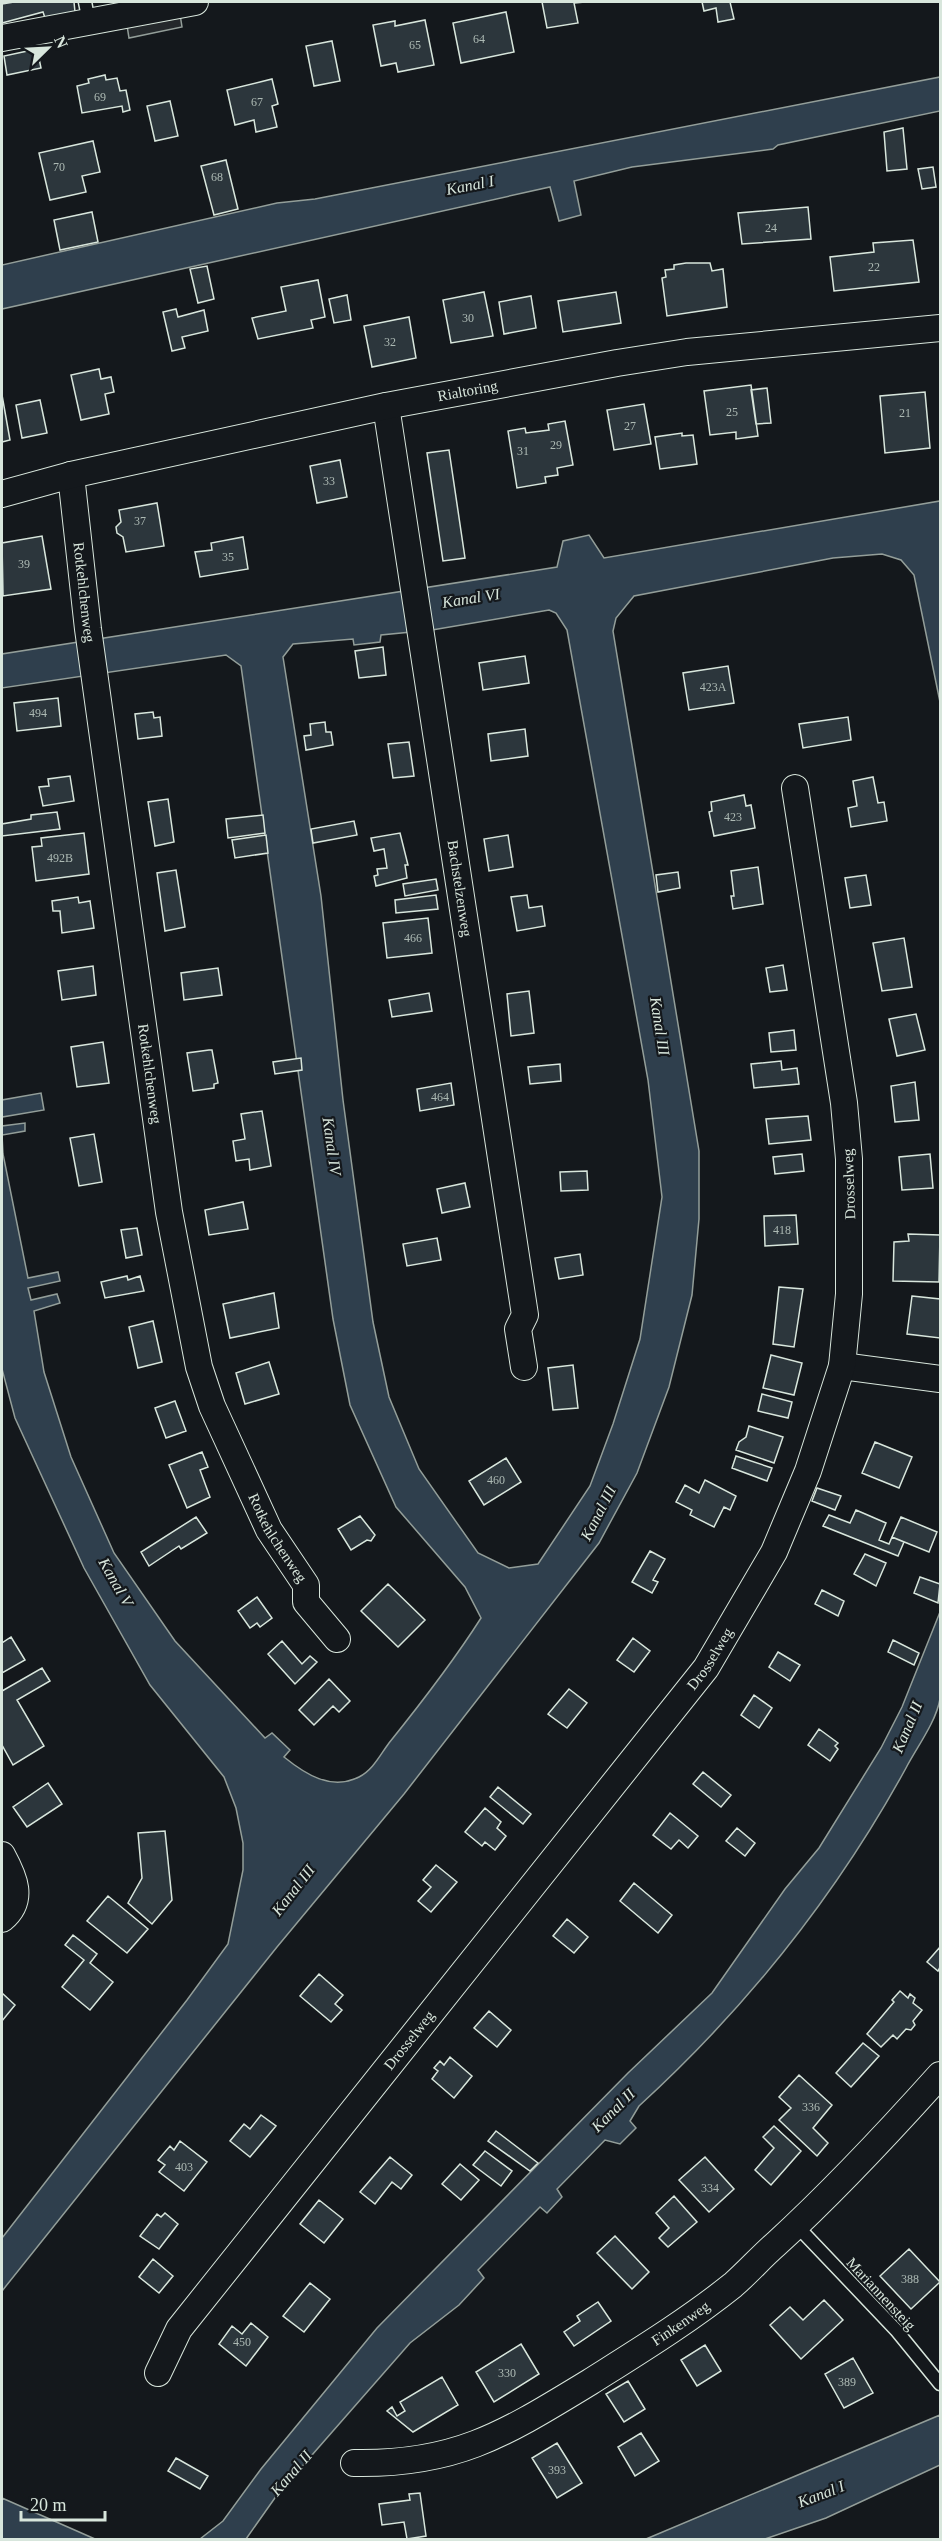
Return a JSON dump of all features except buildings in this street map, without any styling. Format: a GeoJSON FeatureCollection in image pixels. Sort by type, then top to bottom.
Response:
{"type":"FeatureCollection","features":[{"type":"Feature","properties":{"kind":"street"},"geometry":{"type":"LineString","coordinates":[[2,38],[87,12],[195,2]]}},
{"type":"Feature","properties":{"kind":"street","name":"Rialtoring"},"geometry":{"type":"LineString","coordinates":[[2,494],[71,475],[386,406],[687,352],[940,328]]}},
{"type":"Feature","properties":{"kind":"street","name":"Bachstelzenweg"},"geometry":{"type":"LineString","coordinates":[[386,406],[525,1315],[518,1329],[524,1367]]}},
{"type":"Feature","properties":{"kind":"street","name":"Rotkehlchenweg"},"geometry":{"type":"LineString","coordinates":[[71,475],[88,629],[169,1212],[199,1367],[212,1406],[269,1530],[306,1585],[306,1602],[337,1639]]}},
{"type":"Feature","properties":{"kind":"street","name":"Drosselweg"},"geometry":{"type":"LineString","coordinates":[[158,2373],[179,2329],[666,1720],[722,1646],[774,1552],[808,1471],[842,1366],[849,1294],[849,1159],[844,1103],[795,788]]}},
{"type":"Feature","properties":{"kind":"street"},"geometry":{"type":"LineString","coordinates":[[842,1366],[940,1379]]}},
{"type":"Feature","properties":{"kind":"street"},"geometry":{"type":"LineString","coordinates":[[2,1855],[14,1877],[16,1900],[2,1919]]}},
{"type":"Feature","properties":{"kind":"street","name":"Finkenweg"},"geometry":{"type":"LineString","coordinates":[[354,2463],[403,2463],[441,2456],[474,2445],[529,2420],[701,2309],[735,2283],[797,2226],[940,2075]]}},
{"type":"Feature","properties":{"kind":"lane","name":"Mariannensteig"},"geometry":{"type":"LineString","coordinates":[[797,2226],[896,2330],[940,2384]]}},
{"type":"Feature","properties":{"kind":"shaded area"},"geometry":{"type":"Polygon","coordinates":[[[179,8],[182,27],[129,38],[126,19],[179,8]]]}},
{"type":"Feature","properties":{"kind":"water","name":"Kanal I"},"geometry":{"type":"Polygon","coordinates":[[[940,77],[940,111],[778,145],[773,149],[632,167],[574,181],[581,215],[559,221],[550,187],[2,309],[2,265],[277,203],[315,199],[940,77]]]}},
{"type":"Feature","properties":{"kind":"water"},"geometry":{"type":"Polygon","coordinates":[[[940,501],[940,702],[914,575],[901,560],[882,554],[833,558],[634,596],[616,618],[613,631],[699,1151],[699,1219],[692,1295],[669,1387],[637,1473],[599,1543],[404,1794],[277,1947],[2,2291],[2,2238],[228,1944],[243,1870],[243,1843],[236,1808],[224,1777],[150,1685],[84,1568],[15,1418],[2,1369],[2,1135],[3,1154],[28,1278],[58,1272],[60,1281],[28,1288],[31,1300],[57,1294],[60,1303],[34,1311],[44,1372],[71,1457],[114,1553],[175,1641],[265,1738],[272,1733],[290,1750],[284,1757],[319,1779],[329,1781],[349,1781],[368,1770],[437,1682],[481,1618],[465,1587],[396,1507],[350,1405],[333,1319],[241,666],[226,655],[2,688],[2,654],[557,567],[563,541],[589,535],[604,558],[940,501]],[[549,610],[432,630],[381,635],[380,642],[354,645],[353,639],[293,644],[283,657],[321,896],[343,1100],[373,1322],[389,1397],[419,1469],[478,1553],[509,1568],[538,1564],[590,1486],[613,1424],[640,1339],[662,1197],[648,1080],[567,630],[556,613],[549,610]]]}},
{"type":"Feature","properties":{"kind":"water"},"geometry":{"type":"Polygon","coordinates":[[[41,1093],[44,1110],[2,1117],[2,1100],[41,1093]]]}},
{"type":"Feature","properties":{"kind":"water"},"geometry":{"type":"Polygon","coordinates":[[[25,1123],[25,1131],[2,1135],[2,1126],[25,1123]]]}},
{"type":"Feature","properties":{"kind":"water","name":"Kanal II"},"geometry":{"type":"Polygon","coordinates":[[[940,1612],[941,1690],[935,1717],[879,1815],[850,1860],[786,1948],[716,2030],[639,2106],[630,2121],[636,2128],[620,2144],[605,2140],[557,2189],[562,2197],[547,2213],[540,2207],[478,2270],[484,2278],[459,2305],[410,2343],[277,2495],[246,2539],[200,2539],[223,2521],[261,2469],[377,2328],[628,2073],[712,1993],[785,1889],[819,1848],[881,1748],[902,1707],[940,1612]]]}},
{"type":"Feature","properties":{"kind":"water","name":"Kanal I"},"geometry":{"type":"Polygon","coordinates":[[[940,2415],[940,2465],[826,2518],[765,2539],[646,2539],[940,2415]]]}},
{"type":"Feature","properties":{"kind":"water"},"geometry":{"type":"Polygon","coordinates":[[[2,2498],[95,2539],[2,2539],[2,2498]]]}},
{"type":"Feature","properties":{"kind":"water label","name":"Kanal VI"},"geometry":{"type":"Point","coordinates":[471,598]}},
{"type":"Feature","properties":{"kind":"water label","name":"Kanal III"},"geometry":{"type":"Point","coordinates":[660,1026]}},
{"type":"Feature","properties":{"kind":"water label","name":"Kanal IV"},"geometry":{"type":"Point","coordinates":[332,1146]}},
{"type":"Feature","properties":{"kind":"water label","name":"Kanal III"},"geometry":{"type":"Point","coordinates":[598,1513]}},
{"type":"Feature","properties":{"kind":"water label","name":"Kanal V"},"geometry":{"type":"Point","coordinates":[116,1582]}},
{"type":"Feature","properties":{"kind":"water label","name":"Kanal III"},"geometry":{"type":"Point","coordinates":[293,1890]}}]}
